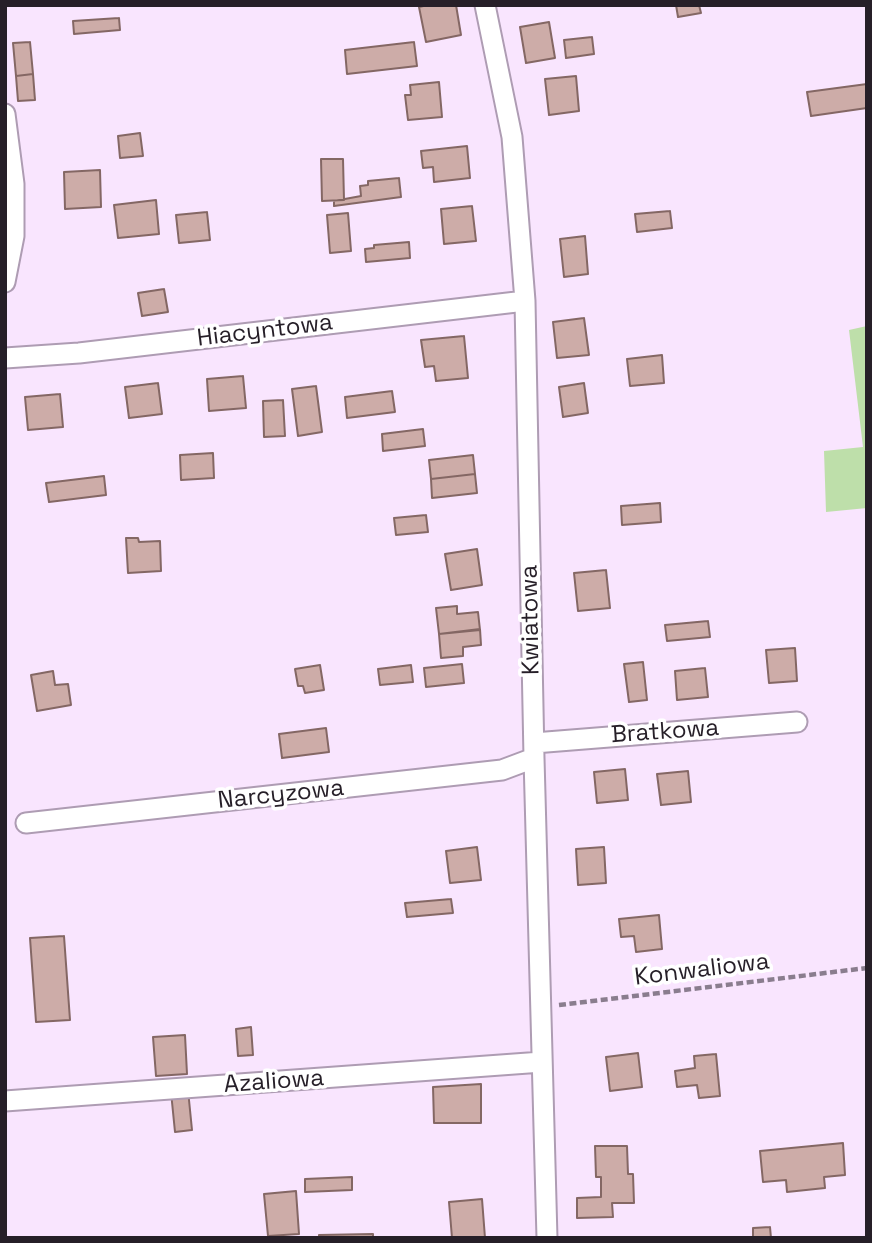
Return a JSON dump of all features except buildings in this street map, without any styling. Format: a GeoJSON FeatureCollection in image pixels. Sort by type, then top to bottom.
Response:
{"type":"FeatureCollection","features":[{"type":"Feature","properties":{"kind":"street","name":"Kwiatowa"},"geometry":{"type":"LineString","coordinates":[[485,5],[512,137],[524,301],[547,1238]]}},
{"type":"Feature","properties":{"kind":"street"},"geometry":{"type":"LineString","coordinates":[[5,114],[14,184],[14,236],[5,282]]}},
{"type":"Feature","properties":{"kind":"street","name":"Hiacyntowa"},"geometry":{"type":"LineString","coordinates":[[5,358],[79,353],[524,301]]}},
{"type":"Feature","properties":{"kind":"street","name":"Bratkowa"},"geometry":{"type":"LineString","coordinates":[[534,750],[797,722]]}},
{"type":"Feature","properties":{"kind":"street","name":"Narcyzowa"},"geometry":{"type":"LineString","coordinates":[[26,823],[502,770],[534,750]]}},
{"type":"Feature","properties":{"kind":"street","name":"Azaliowa"},"geometry":{"type":"LineString","coordinates":[[5,1101],[542,1062]]}},
{"type":"Feature","properties":{"kind":"path","name":"Konwaliowa"},"geometry":{"type":"LineString","coordinates":[[541,1007],[867,968]]}},
{"type":"Feature","properties":{"kind":"green space"},"geometry":{"type":"Polygon","coordinates":[[[867,326],[867,508],[826,512],[824,451],[863,447],[849,330],[867,326]]]}}]}
